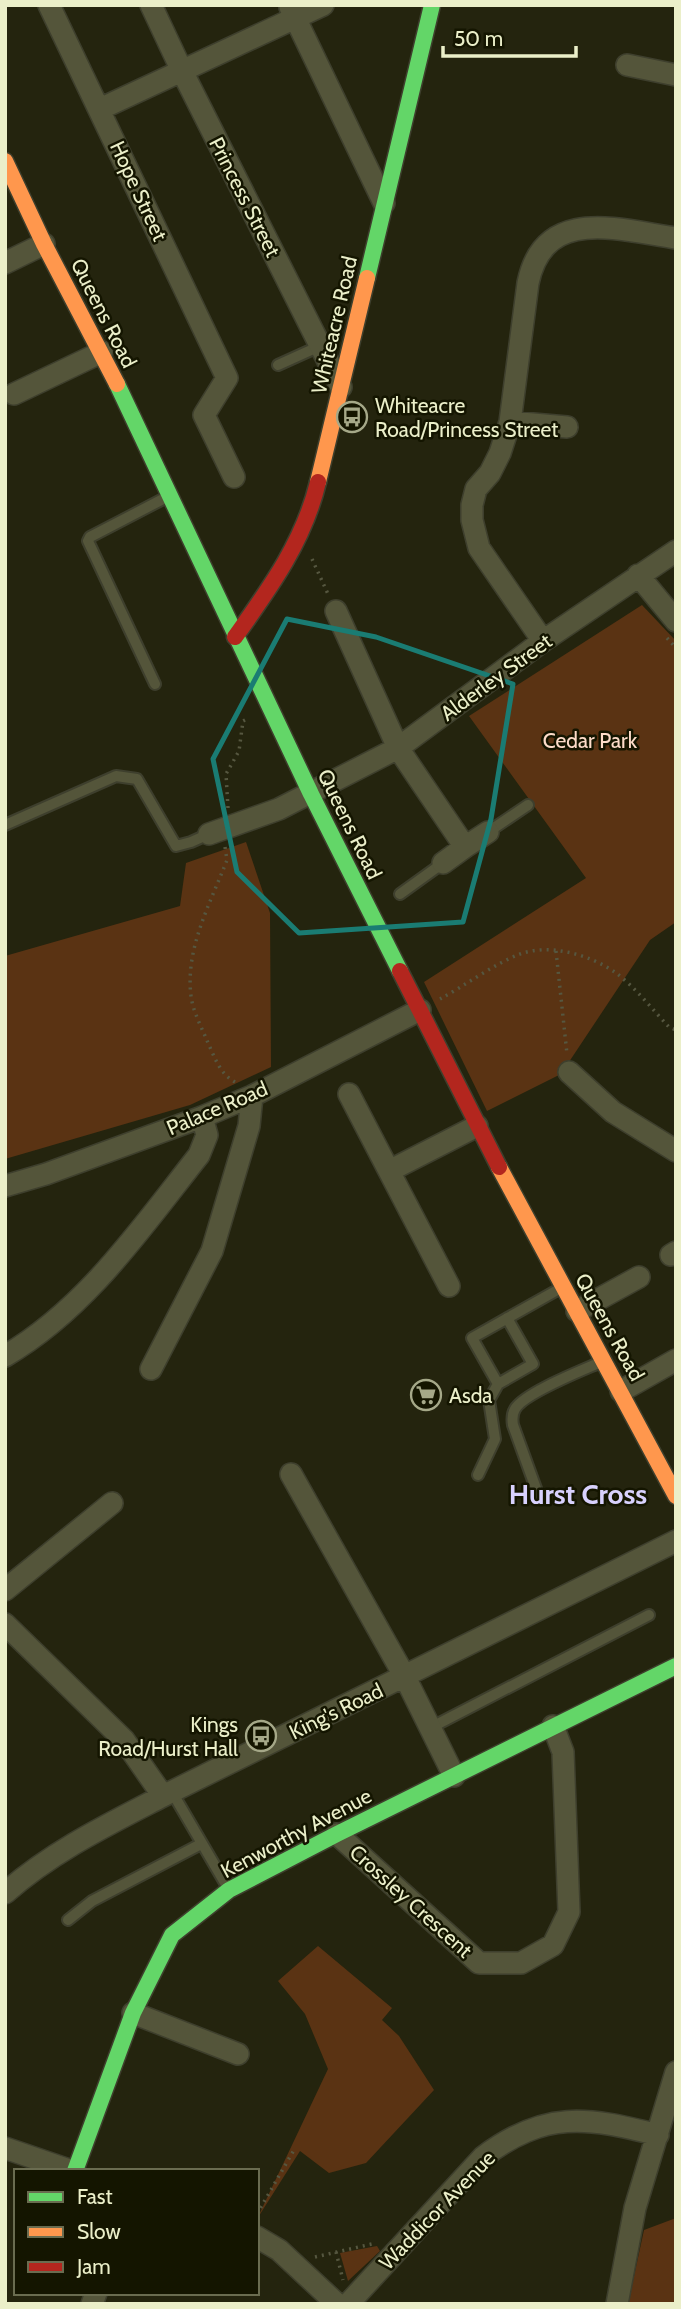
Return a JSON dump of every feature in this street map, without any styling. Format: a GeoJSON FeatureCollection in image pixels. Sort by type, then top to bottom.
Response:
{"type":"FeatureCollection","features":[{"type":"Feature","properties":{"kind":"main road","name":"Whiteacre Road"},"geometry":{"type":"LineString","coordinates":[[235,637],[277,578],[311,512],[432,5]]}},
{"type":"Feature","properties":{"kind":"main road","name":"Queens Road"},"geometry":{"type":"LineString","coordinates":[[5,161],[44,244],[102,352],[311,794],[477,1126],[676,1496]]}},
{"type":"Feature","properties":{"kind":"main road","name":"Kenworthy Avenue"},"geometry":{"type":"LineString","coordinates":[[74,2169],[133,2013],[172,1935],[229,1890],[676,1666]]}},
{"type":"Feature","properties":{"kind":"street","name":"Hope Street"},"geometry":{"type":"LineString","coordinates":[[50,5],[227,379],[204,415],[234,477]]}},
{"type":"Feature","properties":{"kind":"street","name":"Princess Street"},"geometry":{"type":"LineString","coordinates":[[151,5],[341,387]]}},
{"type":"Feature","properties":{"kind":"street"},"geometry":{"type":"LineString","coordinates":[[100,109],[182,71],[292,12],[323,5]]}},
{"type":"Feature","properties":{"kind":"street"},"geometry":{"type":"LineString","coordinates":[[292,12],[384,203]]}},
{"type":"Feature","properties":{"kind":"street"},"geometry":{"type":"LineString","coordinates":[[627,65],[676,75]]}},
{"type":"Feature","properties":{"kind":"street"},"geometry":{"type":"LineString","coordinates":[[543,642],[479,548],[472,520],[472,505],[477,489],[500,453],[510,422],[532,264],[540,252],[560,235],[579,227],[599,227],[676,238]]}},
{"type":"Feature","properties":{"kind":"street"},"geometry":{"type":"LineString","coordinates":[[5,263],[44,244]]}},
{"type":"Feature","properties":{"kind":"street"},"geometry":{"type":"LineString","coordinates":[[14,394],[102,352]]}},
{"type":"Feature","properties":{"kind":"street"},"geometry":{"type":"LineString","coordinates":[[510,422],[567,427]]}},
{"type":"Feature","properties":{"kind":"street","name":"Alderley Street"},"geometry":{"type":"LineString","coordinates":[[216,831],[279,809],[398,748],[543,642],[676,551]]}},
{"type":"Feature","properties":{"kind":"street"},"geometry":{"type":"LineString","coordinates":[[638,575],[676,621]]}},
{"type":"Feature","properties":{"kind":"street"},"geometry":{"type":"LineString","coordinates":[[336,611],[398,748],[465,848]]}},
{"type":"Feature","properties":{"kind":"street"},"geometry":{"type":"LineString","coordinates":[[443,863],[488,832]]}},
{"type":"Feature","properties":{"kind":"street","name":"Palace Road"},"geometry":{"type":"LineString","coordinates":[[5,1186],[46,1174],[252,1096],[420,1010]]}},
{"type":"Feature","properties":{"kind":"street"},"geometry":{"type":"LineString","coordinates":[[569,1072],[613,1112],[676,1151]]}},
{"type":"Feature","properties":{"kind":"street"},"geometry":{"type":"LineString","coordinates":[[349,1094],[449,1286]]}},
{"type":"Feature","properties":{"kind":"street"},"geometry":{"type":"LineString","coordinates":[[151,1369],[212,1251],[249,1126],[252,1096]]}},
{"type":"Feature","properties":{"kind":"street"},"geometry":{"type":"LineString","coordinates":[[5,1356],[27,1343],[72,1305],[116,1260],[199,1155],[207,1135],[202,1117]]}},
{"type":"Feature","properties":{"kind":"street"},"geometry":{"type":"LineString","coordinates":[[389,1171],[477,1126]]}},
{"type":"Feature","properties":{"kind":"street"},"geometry":{"type":"LineString","coordinates":[[577,1311],[639,1277]]}},
{"type":"Feature","properties":{"kind":"street"},"geometry":{"type":"LineString","coordinates":[[621,1391],[676,1360]]}},
{"type":"Feature","properties":{"kind":"street"},"geometry":{"type":"LineString","coordinates":[[291,1474],[405,1677],[454,1776]]}},
{"type":"Feature","properties":{"kind":"street"},"geometry":{"type":"LineString","coordinates":[[5,1590],[112,1503]]}},
{"type":"Feature","properties":{"kind":"street","name":"King's Road"},"geometry":{"type":"LineString","coordinates":[[5,1893],[33,1869],[83,1837],[676,1542]]}},
{"type":"Feature","properties":{"kind":"street"},"geometry":{"type":"LineString","coordinates":[[5,1624],[124,1740],[167,1794]]}},
{"type":"Feature","properties":{"kind":"street","name":"Crossley Crescent"},"geometry":{"type":"LineString","coordinates":[[337,1834],[479,1963],[521,1963],[553,1945],[569,1912],[563,1752],[553,1726]]}},
{"type":"Feature","properties":{"kind":"street"},"geometry":{"type":"LineString","coordinates":[[133,2013],[237,2054]]}},
{"type":"Feature","properties":{"kind":"street"},"geometry":{"type":"LineString","coordinates":[[617,2304],[635,2208],[676,2072]]}},
{"type":"Feature","properties":{"kind":"street","name":"Waddicor Avenue"},"geometry":{"type":"LineString","coordinates":[[345,2303],[483,2157],[524,2131],[548,2123],[577,2121],[611,2123],[658,2135]]}},
{"type":"Feature","properties":{"kind":"street"},"geometry":{"type":"LineString","coordinates":[[5,2148],[67,2169]]}},
{"type":"Feature","properties":{"kind":"street"},"geometry":{"type":"LineString","coordinates":[[259,2238],[345,2303]]}},
{"type":"Feature","properties":{"kind":"lane"},"geometry":{"type":"LineString","coordinates":[[278,365],[320,346]]}},
{"type":"Feature","properties":{"kind":"lane"},"geometry":{"type":"LineString","coordinates":[[155,684],[88,541],[96,533],[169,496]]}},
{"type":"Feature","properties":{"kind":"lane"},"geometry":{"type":"LineString","coordinates":[[5,825],[116,776],[137,779],[176,846],[216,831]]}},
{"type":"Feature","properties":{"kind":"lane"},"geometry":{"type":"LineString","coordinates":[[488,832],[528,805]]}},
{"type":"Feature","properties":{"kind":"lane"},"geometry":{"type":"LineString","coordinates":[[400,894],[443,863]]}},
{"type":"Feature","properties":{"kind":"lane"},"geometry":{"type":"LineString","coordinates":[[498,1384],[472,1338],[564,1286]]}},
{"type":"Feature","properties":{"kind":"lane"},"geometry":{"type":"LineString","coordinates":[[478,1475],[495,1439],[489,1400],[498,1384],[533,1364],[507,1318]]}},
{"type":"Feature","properties":{"kind":"lane"},"geometry":{"type":"LineString","coordinates":[[538,1494],[513,1425],[512,1416],[515,1409],[530,1395],[604,1360]]}},
{"type":"Feature","properties":{"kind":"lane"},"geometry":{"type":"LineString","coordinates":[[430,1728],[649,1615]]}},
{"type":"Feature","properties":{"kind":"lane"},"geometry":{"type":"LineString","coordinates":[[167,1794],[229,1890]]}},
{"type":"Feature","properties":{"kind":"lane"},"geometry":{"type":"LineString","coordinates":[[68,1920],[92,1901],[201,1844]]}},
{"type":"Feature","properties":{"kind":"path"},"geometry":{"type":"LineString","coordinates":[[300,534],[336,611]]}},
{"type":"Feature","properties":{"kind":"path"},"geometry":{"type":"LineString","coordinates":[[252,1096],[238,1083],[225,1077],[200,1024],[191,998],[191,957],[227,860],[216,831],[228,808],[226,774],[239,751],[243,721],[270,708]]}},
{"type":"Feature","properties":{"kind":"path"},"geometry":{"type":"LineString","coordinates":[[420,1010],[518,955],[539,949],[582,956],[617,974],[669,1027],[676,1030]]}},
{"type":"Feature","properties":{"kind":"path"},"geometry":{"type":"LineString","coordinates":[[556,951],[569,1072]]}},
{"type":"Feature","properties":{"kind":"path"},"geometry":{"type":"LineString","coordinates":[[259,2211],[294,2150]]}},
{"type":"Feature","properties":{"kind":"path"},"geometry":{"type":"LineString","coordinates":[[293,2263],[390,2240],[401,2246]]}},
{"type":"Feature","properties":{"kind":"path"},"geometry":{"type":"LineString","coordinates":[[336,2252],[345,2303]]}},
{"type":"Feature","properties":{"kind":"highlighted area"},"geometry":{"type":"Polygon","coordinates":[[[287,619],[376,637],[513,684],[491,819],[463,922],[299,933],[237,872],[213,759],[287,619]]]}},
{"type":"Feature","properties":{"kind":"green space","name":"Cedar Park"},"geometry":{"type":"Polygon","coordinates":[[[642,605],[676,641],[676,922],[650,940],[561,1074],[487,1111],[424,982],[586,878],[469,716],[642,605]]]}},
{"type":"Feature","properties":{"kind":"green space"},"geometry":{"type":"Polygon","coordinates":[[[246,842],[270,913],[271,1067],[190,1105],[5,1159],[5,956],[180,906],[186,863],[246,842]]]}},
{"type":"Feature","properties":{"kind":"green space"},"geometry":{"type":"Polygon","coordinates":[[[318,1946],[392,2008],[382,2020],[399,2036],[434,2090],[366,2163],[329,2173],[300,2151],[259,2216],[328,2069],[305,2014],[278,1981],[318,1946]]]}},
{"type":"Feature","properties":{"kind":"green space"},"geometry":{"type":"Polygon","coordinates":[[[676,2218],[676,2304],[628,2304],[644,2230],[676,2218]]]}},
{"type":"Feature","properties":{"kind":"green space"},"geometry":{"type":"Polygon","coordinates":[[[377,2246],[380,2251],[348,2281],[340,2253],[377,2246]]]}},
{"type":"Feature","properties":{"kind":"traffic: fast"},"geometry":{"type":"LineString","coordinates":[[367,278],[432,5]]}},
{"type":"Feature","properties":{"kind":"traffic: fast"},"geometry":{"type":"LineString","coordinates":[[117,384],[311,794],[400,971]]}},
{"type":"Feature","properties":{"kind":"traffic: fast"},"geometry":{"type":"LineString","coordinates":[[76,2169],[133,2013],[172,1935],[229,1890],[676,1666]]}},
{"type":"Feature","properties":{"kind":"traffic: slow"},"geometry":{"type":"LineString","coordinates":[[5,161],[44,244],[117,384]]}},
{"type":"Feature","properties":{"kind":"traffic: slow"},"geometry":{"type":"LineString","coordinates":[[318,482],[367,278]]}},
{"type":"Feature","properties":{"kind":"traffic: slow"},"geometry":{"type":"LineString","coordinates":[[499,1167],[676,1496]]}},
{"type":"Feature","properties":{"kind":"traffic: jam"},"geometry":{"type":"LineString","coordinates":[[235,637],[273,582],[295,544],[318,482]]}},
{"type":"Feature","properties":{"kind":"traffic: jam"},"geometry":{"type":"LineString","coordinates":[[400,971],[499,1167]]}},
{"type":"Feature","properties":{"kind":"place","name":"Whiteacre Road/Princess Street"},"geometry":{"type":"Point","coordinates":[352,417]}},
{"type":"Feature","properties":{"kind":"place","name":"Asda"},"geometry":{"type":"Point","coordinates":[426,1395]}},
{"type":"Feature","properties":{"kind":"place","name":"Kings Road/Hurst Hall"},"geometry":{"type":"Point","coordinates":[261,1736]}},
{"type":"Feature","properties":{"kind":"district","name":"Hurst Cross"},"geometry":{"type":"Point","coordinates":[578,1494]}}]}
